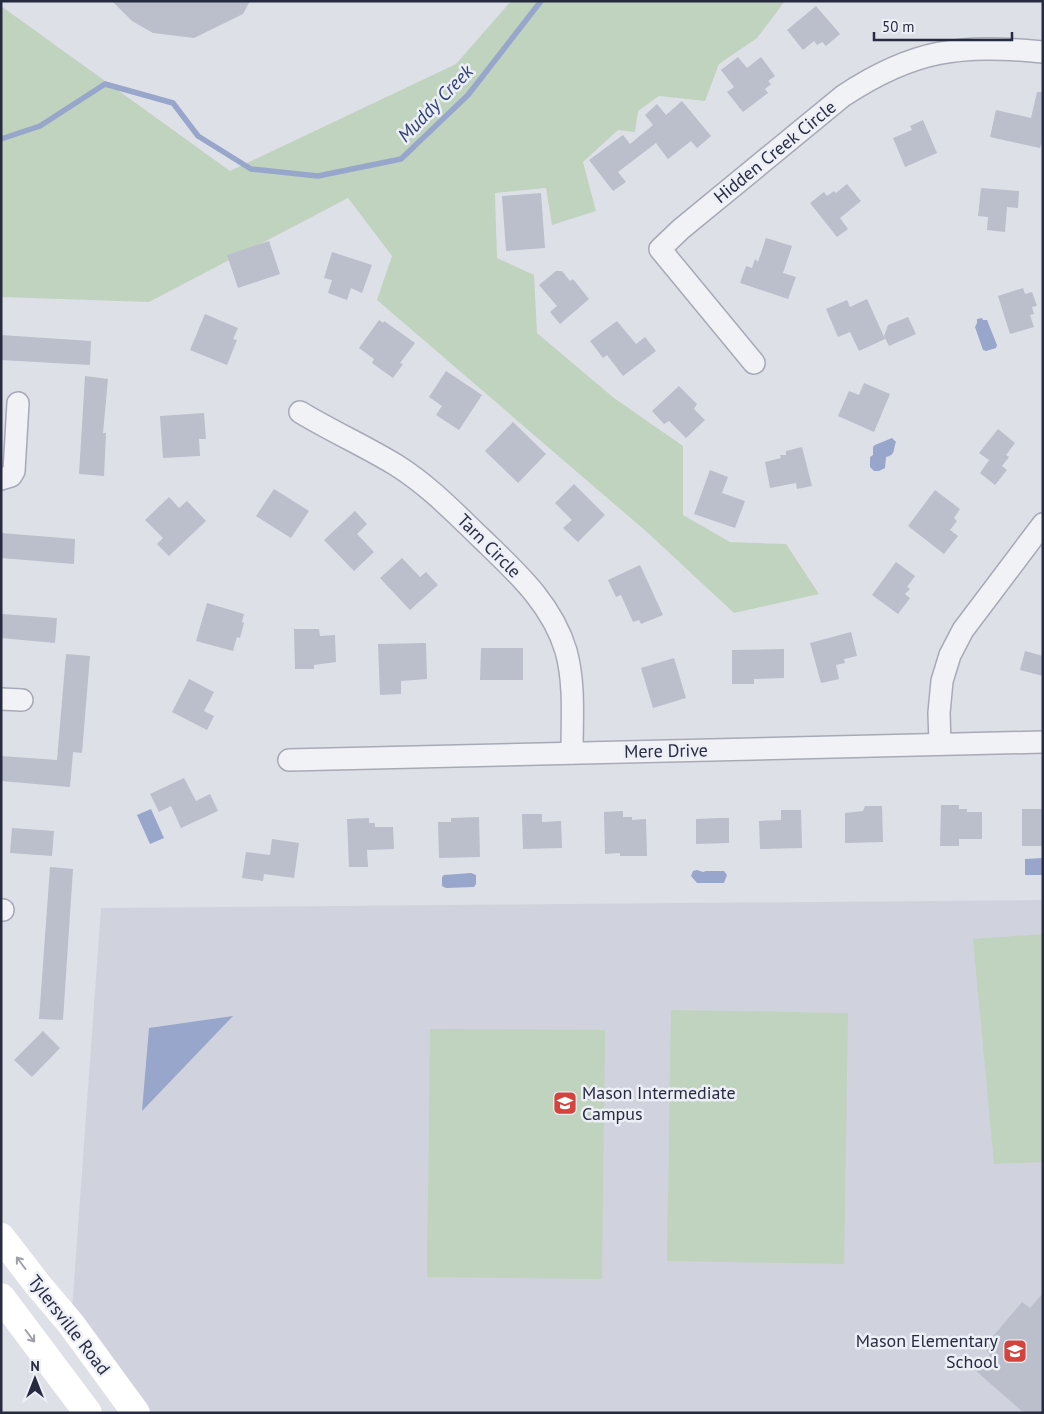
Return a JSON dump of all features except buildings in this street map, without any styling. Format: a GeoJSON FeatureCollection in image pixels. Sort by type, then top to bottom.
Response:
{"type":"FeatureCollection","features":[{"type":"Feature","properties":{"kind":"main road","name":"Tylersville Road"},"geometry":{"type":"LineString","coordinates":[[1,1237],[71,1324],[136,1413]]}},
{"type":"Feature","properties":{"kind":"main road","name":"Tylersville Road"},"geometry":{"type":"LineString","coordinates":[[1,1297],[88,1413]]}},
{"type":"Feature","properties":{"kind":"street","name":"Hidden Creek Circle"},"geometry":{"type":"LineString","coordinates":[[754,363],[660,249],[681,229],[843,96],[867,80],[904,62],[940,52],[986,49],[1043,52]]}},
{"type":"Feature","properties":{"kind":"street"},"geometry":{"type":"LineString","coordinates":[[1,479],[11,476],[14,471],[18,403]]}},
{"type":"Feature","properties":{"kind":"street","name":"Tarn Circle"},"geometry":{"type":"LineString","coordinates":[[300,412],[396,465],[419,481],[522,578],[540,600],[555,623],[568,663],[571,691],[572,753]]}},
{"type":"Feature","properties":{"kind":"street"},"geometry":{"type":"LineString","coordinates":[[940,744],[939,713],[942,681],[950,655],[963,630],[1043,524]]}},
{"type":"Feature","properties":{"kind":"street","name":"Mere Drive"},"geometry":{"type":"LineString","coordinates":[[289,760],[1043,742]]}},
{"type":"Feature","properties":{"kind":"shaded area","name":"Mason Intermediate Campus"},"geometry":{"type":"Polygon","coordinates":[[[1043,900],[1043,1413],[136,1413],[71,1324],[101,908],[1043,900]]]}},
{"type":"Feature","properties":{"kind":"green space"},"geometry":{"type":"Polygon","coordinates":[[[511,1],[785,1],[757,38],[719,64],[705,101],[659,96],[638,111],[635,132],[618,130],[583,162],[596,211],[552,225],[546,188],[495,193],[497,258],[534,275],[537,333],[614,398],[683,446],[683,515],[730,542],[786,544],[819,594],[734,613],[648,533],[377,300],[392,256],[348,198],[149,302],[1,297],[1,6],[230,171],[456,64],[511,1]]]}},
{"type":"Feature","properties":{"kind":"green space"},"geometry":{"type":"Polygon","coordinates":[[[1043,934],[1043,1162],[994,1164],[973,939],[1043,934]]]}},
{"type":"Feature","properties":{"kind":"green space"},"geometry":{"type":"Polygon","coordinates":[[[671,1010],[848,1013],[844,1264],[667,1261],[671,1010]]]}},
{"type":"Feature","properties":{"kind":"green space"},"geometry":{"type":"Polygon","coordinates":[[[430,1029],[605,1030],[602,1279],[427,1277],[430,1029]]]}},
{"type":"Feature","properties":{"kind":"water"},"geometry":{"type":"Polygon","coordinates":[[[977,319],[987,320],[997,345],[996,348],[986,351],[983,350],[975,327],[977,319]]]}},
{"type":"Feature","properties":{"kind":"water"},"geometry":{"type":"Polygon","coordinates":[[[892,438],[896,442],[893,453],[886,457],[885,468],[874,471],[870,467],[873,447],[892,438]]]}},
{"type":"Feature","properties":{"kind":"water"},"geometry":{"type":"Polygon","coordinates":[[[151,809],[164,838],[150,844],[137,815],[151,809]]]}},
{"type":"Feature","properties":{"kind":"water"},"geometry":{"type":"Polygon","coordinates":[[[1043,858],[1043,875],[1025,875],[1025,859],[1043,858]]]}},
{"type":"Feature","properties":{"kind":"water"},"geometry":{"type":"Polygon","coordinates":[[[693,871],[703,872],[724,871],[727,875],[724,883],[697,883],[691,876],[693,871]]]}},
{"type":"Feature","properties":{"kind":"water"},"geometry":{"type":"Polygon","coordinates":[[[471,873],[476,875],[474,887],[446,888],[442,886],[442,877],[444,875],[471,873]]]}},
{"type":"Feature","properties":{"kind":"water"},"geometry":{"type":"Polygon","coordinates":[[[233,1016],[142,1111],[149,1028],[233,1016]]]}},
{"type":"Feature","properties":{"kind":"waterway","name":"Muddy Creek"},"geometry":{"type":"LineString","coordinates":[[1,139],[40,126],[105,84],[173,103],[198,136],[251,169],[318,176],[401,159],[468,95],[541,1]]}},
{"type":"Feature","properties":{"kind":"place","name":"Mason Intermediate Campus"},"geometry":{"type":"Point","coordinates":[565,1103]}},
{"type":"Feature","properties":{"kind":"place","name":"Mason Elementary School"},"geometry":{"type":"Point","coordinates":[1015,1351]}}]}
